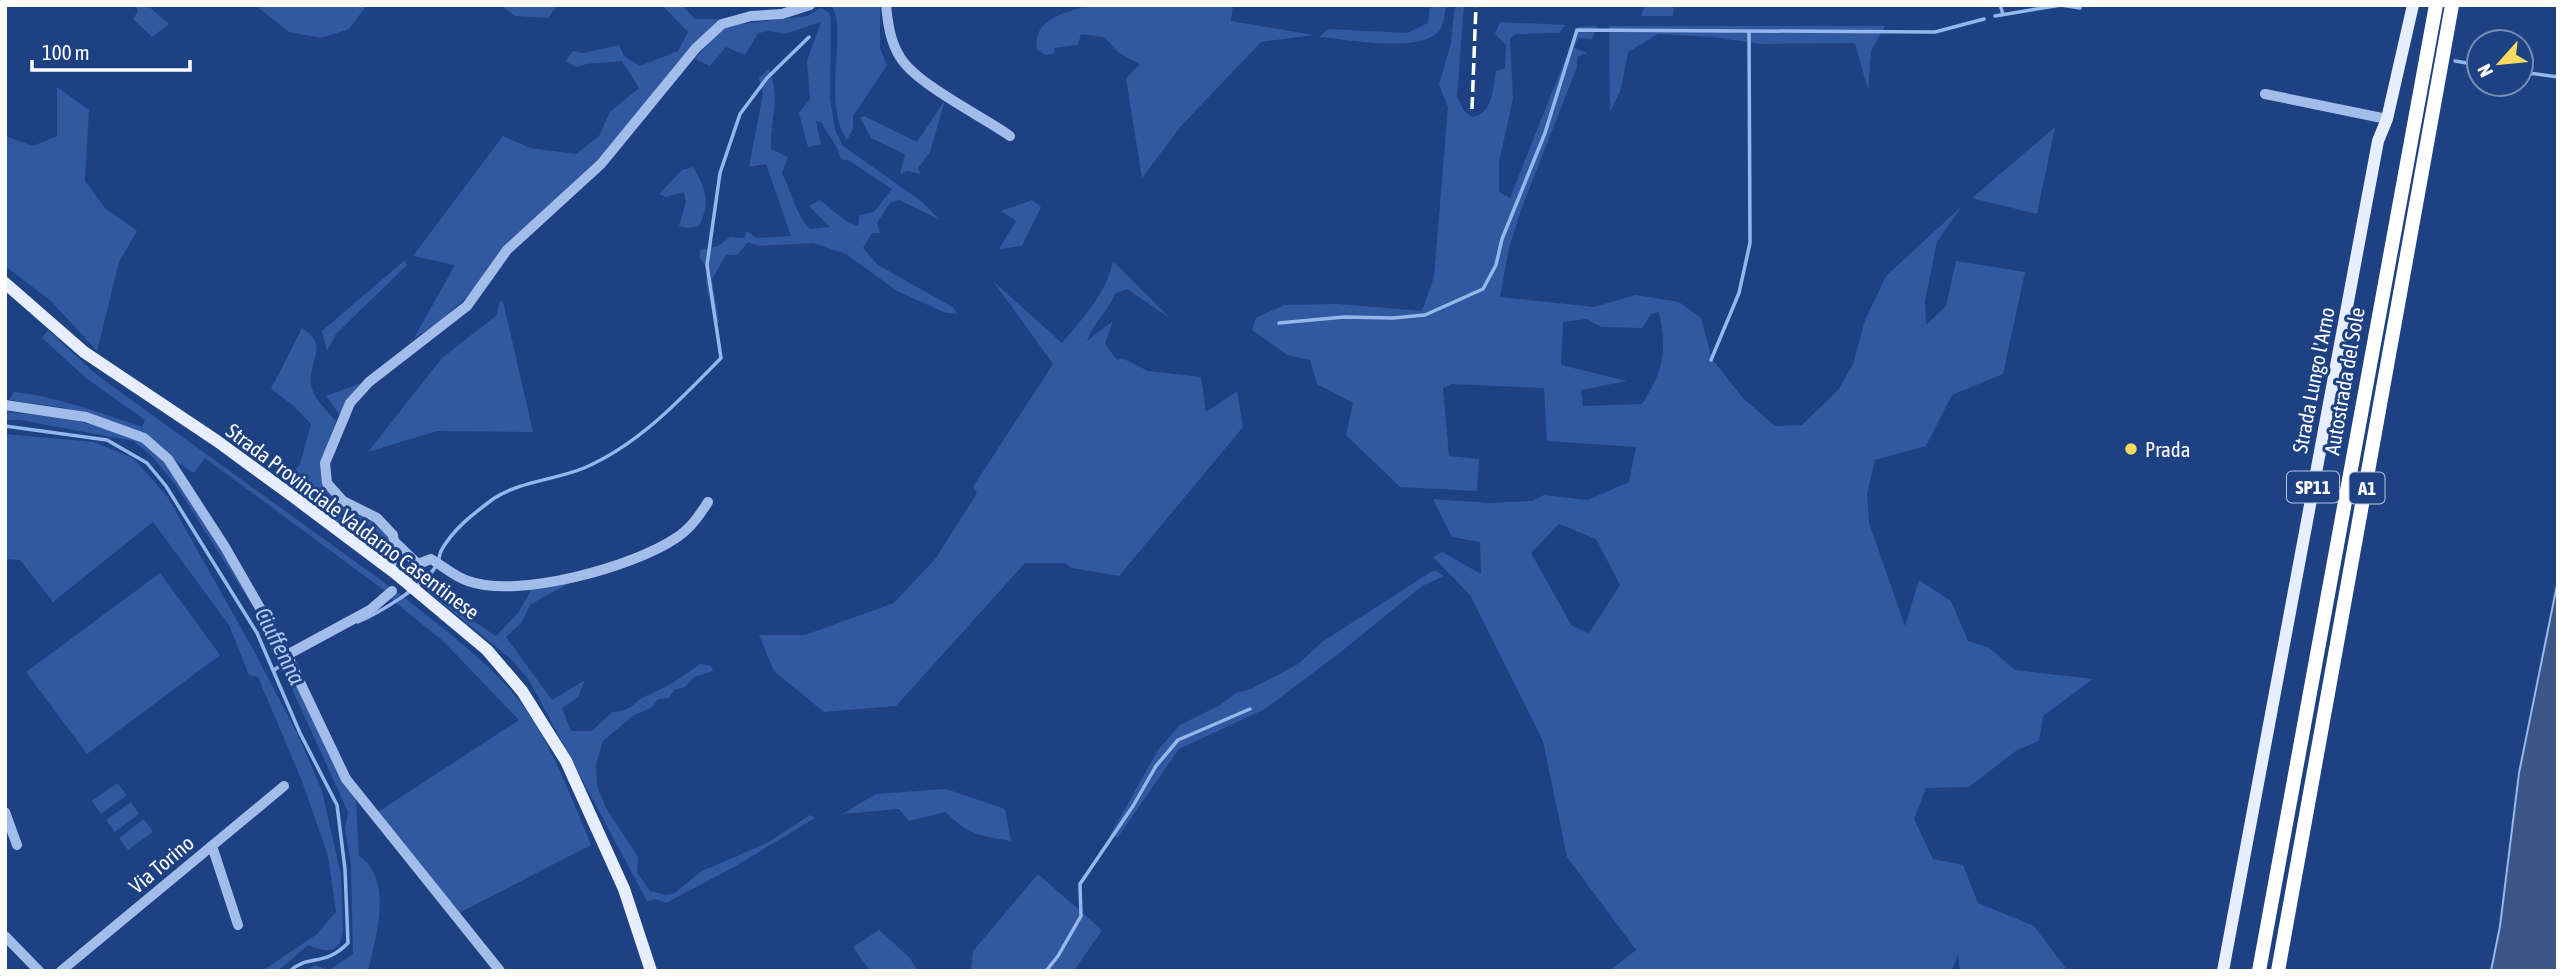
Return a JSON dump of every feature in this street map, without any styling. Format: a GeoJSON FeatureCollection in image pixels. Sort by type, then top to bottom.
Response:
{"type":"FeatureCollection","features":[{"type":"Feature","properties":{"kind":"highway","name":"Autostrada del Sole"},"geometry":{"type":"LineString","coordinates":[[2259,971],[2436,5]]}},
{"type":"Feature","properties":{"kind":"highway","name":"Autostrada del Sole"},"geometry":{"type":"LineString","coordinates":[[2278,971],[2452,5]]}},
{"type":"Feature","properties":{"kind":"main road","name":"Strada Lungo l'Arno"},"geometry":{"type":"LineString","coordinates":[[2223,971],[2375,155],[2387,119],[2413,5]]}},
{"type":"Feature","properties":{"kind":"main road","name":"Strada Provinciale Valdarno Casentinese"},"geometry":{"type":"LineString","coordinates":[[5,283],[84,352],[217,441],[390,569],[487,650],[522,691],[553,737],[608,850],[651,971]]}},
{"type":"Feature","properties":{"kind":"street"},"geometry":{"type":"LineString","coordinates":[[418,564],[377,518],[343,501],[327,483],[326,463],[350,403],[377,375],[467,306],[507,250],[601,164],[696,48],[722,24],[751,16],[782,14],[810,5]]}},
{"type":"Feature","properties":{"kind":"street"},"geometry":{"type":"LineString","coordinates":[[886,5],[889,32],[900,57],[913,74],[1010,136]]}},
{"type":"Feature","properties":{"kind":"street"},"geometry":{"type":"LineString","coordinates":[[2265,94],[2387,119]]}},
{"type":"Feature","properties":{"kind":"street"},"geometry":{"type":"LineString","coordinates":[[5,405],[86,417],[144,438],[168,459],[219,537],[287,655],[346,779],[499,971]]}},
{"type":"Feature","properties":{"kind":"street"},"geometry":{"type":"LineString","coordinates":[[411,575],[418,564],[431,559],[467,581],[492,586],[526,585],[608,569],[676,538],[697,521],[708,502]]}},
{"type":"Feature","properties":{"kind":"street"},"geometry":{"type":"LineString","coordinates":[[390,569],[396,542]]}},
{"type":"Feature","properties":{"kind":"street"},"geometry":{"type":"LineString","coordinates":[[287,655],[370,610],[392,591]]}},
{"type":"Feature","properties":{"kind":"street","name":"Via Torino"},"geometry":{"type":"LineString","coordinates":[[61,971],[284,786]]}},
{"type":"Feature","properties":{"kind":"street"},"geometry":{"type":"LineString","coordinates":[[5,812],[17,845]]}},
{"type":"Feature","properties":{"kind":"street"},"geometry":{"type":"LineString","coordinates":[[212,846],[238,925]]}},
{"type":"Feature","properties":{"kind":"street"},"geometry":{"type":"LineString","coordinates":[[5,936],[39,971]]}},
{"type":"Feature","properties":{"kind":"shaded area"},"geometry":{"type":"Polygon","coordinates":[[[135,5],[147,5],[169,24],[152,37],[133,19],[138,11],[135,5]]]}},
{"type":"Feature","properties":{"kind":"shaded area"},"geometry":{"type":"Polygon","coordinates":[[[255,5],[367,5],[349,29],[321,38],[289,32],[255,5]]]}},
{"type":"Feature","properties":{"kind":"shaded area"},"geometry":{"type":"Polygon","coordinates":[[[500,5],[558,5],[548,18],[515,16],[500,5]]]}},
{"type":"Feature","properties":{"kind":"shaded area"},"geometry":{"type":"Polygon","coordinates":[[[662,5],[682,5],[695,19],[721,19],[598,162],[506,246],[469,295],[436,325],[414,338],[455,265],[413,256],[503,136],[530,148],[576,154],[599,136],[610,112],[639,88],[622,61],[576,67],[565,61],[573,51],[584,53],[619,45],[624,56],[640,66],[678,51],[688,32],[662,5]]]}},
{"type":"Feature","properties":{"kind":"shaded area"},"geometry":{"type":"Polygon","coordinates":[[[831,5],[880,5],[880,48],[887,65],[853,116],[853,129],[847,140],[836,106],[837,31],[836,16],[831,5]]]}},
{"type":"Feature","properties":{"kind":"shaded area"},"geometry":{"type":"Polygon","coordinates":[[[1090,5],[1233,5],[1231,21],[1314,35],[1261,42],[1181,126],[1142,178],[1126,78],[1140,64],[1119,53],[1104,37],[1081,34],[1078,45],[1054,48],[1055,53],[1046,55],[1037,50],[1037,39],[1045,24],[1061,14],[1090,5]]]}},
{"type":"Feature","properties":{"kind":"shaded area"},"geometry":{"type":"Polygon","coordinates":[[[1430,5],[1446,5],[1442,26],[1429,38],[1416,42],[1399,44],[1319,37],[1328,29],[1407,33],[1428,23],[1430,5]]]}},
{"type":"Feature","properties":{"kind":"shaded area"},"geometry":{"type":"Polygon","coordinates":[[[1455,5],[1464,5],[1457,96],[1464,111],[1472,117],[1479,115],[1488,106],[1496,71],[1505,68],[1506,45],[1495,34],[1500,22],[1566,25],[1559,33],[1516,34],[1510,38],[1513,99],[1499,162],[1499,192],[1510,198],[1578,27],[1597,26],[1592,39],[1578,38],[1574,48],[1587,53],[1577,57],[1577,67],[1521,210],[1509,248],[1500,297],[1594,307],[1636,295],[1679,302],[1701,318],[1712,359],[1743,398],[1775,426],[1802,425],[1838,390],[1853,364],[1865,320],[1886,276],[1962,206],[1937,242],[1925,301],[1926,325],[1946,306],[1956,261],[2025,272],[2003,374],[1952,395],[1926,446],[1875,460],[1867,494],[1869,523],[1905,626],[1919,580],[1951,601],[1968,641],[1989,648],[2015,670],[2093,679],[2043,716],[2039,741],[2017,750],[1969,787],[1926,788],[1914,819],[1933,859],[1963,865],[1978,903],[2034,926],[2068,971],[1960,971],[1958,954],[1952,971],[1609,971],[1636,950],[1567,857],[1543,741],[1470,595],[1433,557],[1442,552],[1481,574],[1480,542],[1452,537],[1433,499],[1489,503],[1532,501],[1544,495],[1588,500],[1629,482],[1636,447],[1547,441],[1544,388],[1451,384],[1443,388],[1449,456],[1479,459],[1477,491],[1400,487],[1346,435],[1353,403],[1317,384],[1310,360],[1287,355],[1252,330],[1256,318],[1284,305],[1337,304],[1422,311],[1434,277],[1448,107],[1439,85],[1451,43],[1455,5]],[[1659,312],[1651,314],[1642,328],[1601,327],[1586,319],[1563,322],[1561,365],[1627,381],[1581,390],[1583,406],[1642,404],[1655,381],[1662,360],[1663,338],[1659,312]],[[1559,524],[1531,553],[1572,626],[1589,633],[1620,585],[1596,539],[1559,524]]]}},
{"type":"Feature","properties":{"kind":"shaded area"},"geometry":{"type":"Polygon","coordinates":[[[1645,5],[1674,5],[1673,16],[1641,16],[1645,5]]]}},
{"type":"Feature","properties":{"kind":"shaded area"},"geometry":{"type":"Polygon","coordinates":[[[821,8],[831,17],[830,98],[835,130],[843,146],[921,201],[940,220],[899,200],[890,203],[877,223],[880,233],[872,233],[863,248],[878,265],[954,308],[957,314],[946,313],[897,291],[846,254],[813,243],[759,246],[748,242],[737,255],[726,255],[712,279],[719,322],[715,325],[706,283],[707,268],[700,258],[700,250],[718,246],[730,237],[744,238],[747,231],[756,238],[791,236],[766,164],[749,167],[763,94],[759,78],[769,69],[775,99],[771,149],[788,157],[782,173],[798,211],[810,229],[830,227],[809,206],[820,200],[846,221],[858,226],[859,215],[874,212],[892,189],[850,161],[841,159],[822,123],[816,121],[821,144],[808,147],[799,113],[810,99],[807,61],[821,22],[785,34],[769,31],[758,33],[745,55],[726,47],[710,66],[695,59],[723,26],[808,16],[821,8]]]}},
{"type":"Feature","properties":{"kind":"shaded area"},"geometry":{"type":"Polygon","coordinates":[[[1609,26],[1885,26],[1871,51],[1868,90],[1855,43],[1760,44],[1714,37],[1658,34],[1628,52],[1621,89],[1610,112],[1609,26]]]}},
{"type":"Feature","properties":{"kind":"shaded area"},"geometry":{"type":"Polygon","coordinates":[[[57,87],[89,110],[85,181],[105,208],[137,231],[119,262],[97,351],[51,301],[5,266],[5,136],[33,146],[57,136],[57,87]]]}},
{"type":"Feature","properties":{"kind":"shaded area"},"geometry":{"type":"Polygon","coordinates":[[[945,100],[930,152],[918,168],[921,174],[908,171],[900,174],[905,154],[871,138],[860,118],[864,116],[917,142],[945,100]]]}},
{"type":"Feature","properties":{"kind":"shaded area"},"geometry":{"type":"Polygon","coordinates":[[[2055,127],[2037,214],[1972,198],[2055,127]]]}},
{"type":"Feature","properties":{"kind":"shaded area"},"geometry":{"type":"Polygon","coordinates":[[[693,167],[704,189],[706,203],[699,226],[688,228],[679,226],[686,202],[684,192],[666,197],[659,194],[682,170],[693,167]]]}},
{"type":"Feature","properties":{"kind":"shaded area"},"geometry":{"type":"Polygon","coordinates":[[[1032,200],[1041,207],[1022,246],[999,249],[1016,221],[1001,211],[1032,200]]]}},
{"type":"Feature","properties":{"kind":"shaded area"},"geometry":{"type":"Polygon","coordinates":[[[405,260],[407,265],[336,334],[327,351],[322,331],[405,260]]]}},
{"type":"Feature","properties":{"kind":"shaded area"},"geometry":{"type":"Polygon","coordinates":[[[1113,261],[1170,318],[1127,289],[1115,294],[1087,341],[1113,321],[1105,344],[1117,360],[1122,358],[1148,371],[1201,377],[1206,412],[1237,391],[1243,427],[1119,576],[1072,568],[1064,563],[1025,563],[896,706],[824,712],[774,671],[759,635],[805,635],[894,603],[936,558],[977,493],[973,487],[1053,364],[993,281],[1062,343],[1099,295],[1113,261]]]}},
{"type":"Feature","properties":{"kind":"shaded area"},"geometry":{"type":"Polygon","coordinates":[[[503,301],[533,432],[437,431],[368,452],[442,358],[497,315],[499,302],[503,301]]]}},
{"type":"Feature","properties":{"kind":"shaded area"},"geometry":{"type":"Polygon","coordinates":[[[302,328],[315,341],[316,354],[311,375],[314,395],[336,421],[325,459],[326,482],[330,493],[338,502],[375,524],[389,538],[388,551],[383,555],[285,485],[300,464],[311,424],[294,406],[271,389],[302,328]]]}},
{"type":"Feature","properties":{"kind":"shaded area"},"geometry":{"type":"Polygon","coordinates":[[[48,330],[97,375],[389,586],[385,591],[205,458],[194,473],[118,424],[66,408],[9,400],[14,392],[47,398],[142,427],[145,420],[86,378],[42,338],[48,330]]]}},
{"type":"Feature","properties":{"kind":"shaded area"},"geometry":{"type":"Polygon","coordinates":[[[366,381],[340,415],[326,396],[366,381]]]}},
{"type":"Feature","properties":{"kind":"shaded area"},"geometry":{"type":"Polygon","coordinates":[[[5,412],[60,417],[108,428],[141,441],[166,461],[262,614],[356,800],[359,856],[370,866],[379,894],[378,926],[368,971],[305,971],[315,965],[329,970],[353,954],[351,865],[345,828],[348,812],[259,616],[175,484],[150,454],[133,441],[20,420],[5,420],[5,412]]]}},
{"type":"Feature","properties":{"kind":"shaded area"},"geometry":{"type":"Polygon","coordinates":[[[5,434],[94,442],[133,458],[167,496],[254,651],[298,735],[322,791],[341,875],[343,932],[335,948],[325,950],[308,945],[278,971],[262,971],[317,934],[336,912],[328,856],[302,781],[258,677],[249,675],[229,625],[153,522],[53,602],[20,560],[5,559],[5,434]]]}},
{"type":"Feature","properties":{"kind":"shaded area"},"geometry":{"type":"Polygon","coordinates":[[[1434,570],[1444,576],[1422,586],[1265,709],[1179,749],[1118,837],[1109,837],[1158,750],[1180,725],[1220,705],[1236,693],[1251,689],[1298,664],[1322,642],[1434,570]]]}},
{"type":"Feature","properties":{"kind":"shaded area"},"geometry":{"type":"Polygon","coordinates":[[[419,571],[464,615],[496,636],[518,613],[533,587],[581,577],[531,604],[521,623],[506,637],[552,700],[585,680],[578,697],[562,708],[571,731],[592,731],[612,712],[630,708],[641,698],[674,682],[700,664],[711,666],[713,671],[694,677],[685,687],[674,690],[669,698],[658,699],[651,708],[634,715],[603,741],[596,764],[597,786],[606,808],[638,857],[637,872],[650,891],[666,895],[675,893],[700,872],[767,843],[810,815],[815,818],[734,867],[666,903],[656,899],[647,901],[529,680],[511,659],[413,579],[419,571]]]}},
{"type":"Feature","properties":{"kind":"shaded area"},"geometry":{"type":"Polygon","coordinates":[[[160,573],[220,655],[87,754],[26,672],[160,573]]]}},
{"type":"Feature","properties":{"kind":"shaded area"},"geometry":{"type":"Polygon","coordinates":[[[2558,580],[2558,971],[2491,971],[2500,926],[2519,773],[2558,580]]]}},
{"type":"Feature","properties":{"kind":"shaded area"},"geometry":{"type":"Polygon","coordinates":[[[397,592],[479,659],[519,700],[555,760],[591,845],[459,913],[378,812],[519,720],[443,641],[391,599],[397,592]]]}},
{"type":"Feature","properties":{"kind":"shaded area"},"geometry":{"type":"Polygon","coordinates":[[[117,783],[127,795],[101,814],[92,801],[117,783]]]}},
{"type":"Feature","properties":{"kind":"shaded area"},"geometry":{"type":"Polygon","coordinates":[[[946,789],[1005,809],[1011,841],[968,830],[946,812],[909,821],[899,809],[842,814],[876,794],[946,789]]]}},
{"type":"Feature","properties":{"kind":"shaded area"},"geometry":{"type":"Polygon","coordinates":[[[131,802],[139,814],[115,832],[106,820],[131,802]]]}},
{"type":"Feature","properties":{"kind":"shaded area"},"geometry":{"type":"Polygon","coordinates":[[[144,819],[153,832],[128,850],[119,838],[144,819]]]}},
{"type":"Feature","properties":{"kind":"shaded area"},"geometry":{"type":"Polygon","coordinates":[[[1038,874],[1102,930],[1074,971],[971,971],[973,951],[1038,874]]]}},
{"type":"Feature","properties":{"kind":"shaded area"},"geometry":{"type":"Polygon","coordinates":[[[879,930],[909,957],[918,971],[870,971],[853,947],[879,930]]]}},
{"type":"Feature","properties":{"kind":"waterway"},"geometry":{"type":"LineString","coordinates":[[2000,5],[2003,14]]}},
{"type":"Feature","properties":{"kind":"waterway"},"geometry":{"type":"LineString","coordinates":[[1995,16],[2061,5],[2080,8]]}},
{"type":"Feature","properties":{"kind":"waterway"},"geometry":{"type":"LineString","coordinates":[[1279,323],[1344,317],[1393,318],[1425,315],[1483,289],[1496,265],[1502,239],[1545,133],[1577,30],[1935,32],[1984,19]]}},
{"type":"Feature","properties":{"kind":"waterway"},"geometry":{"type":"LineString","coordinates":[[1711,360],[1739,293],[1750,243],[1749,32]]}},
{"type":"Feature","properties":{"kind":"waterway"},"geometry":{"type":"LineString","coordinates":[[358,622],[389,606],[422,582],[438,563],[441,551],[451,536],[493,499],[526,484],[584,468],[622,447],[657,420],[721,358],[707,265],[720,173],[740,114],[767,78],[809,37]]}},
{"type":"Feature","properties":{"kind":"waterway"},"geometry":{"type":"LineString","coordinates":[[2455,61],[2465,63]]}},
{"type":"Feature","properties":{"kind":"waterway"},"geometry":{"type":"LineString","coordinates":[[2535,74],[2558,77]]}},
{"type":"Feature","properties":{"kind":"waterway","name":"Ciuffenna"},"geometry":{"type":"LineString","coordinates":[[5,426],[107,440],[147,463],[166,486],[257,633],[300,733],[337,805],[345,869],[348,943],[331,955],[304,963],[290,971]]}},
{"type":"Feature","properties":{"kind":"waterway"},"geometry":{"type":"LineString","coordinates":[[274,670],[287,661]]}},
{"type":"Feature","properties":{"kind":"waterway"},"geometry":{"type":"LineString","coordinates":[[1046,971],[1081,916],[1080,884],[1133,806],[1156,766],[1178,740],[1250,709]]}},
{"type":"Feature","properties":{"kind":"railway"},"geometry":{"type":"LineString","coordinates":[[1472,109],[1476,5]]}},
{"type":"Feature","properties":{"kind":"place","name":"Prada"},"geometry":{"type":"Point","coordinates":[2131,449]}}]}
